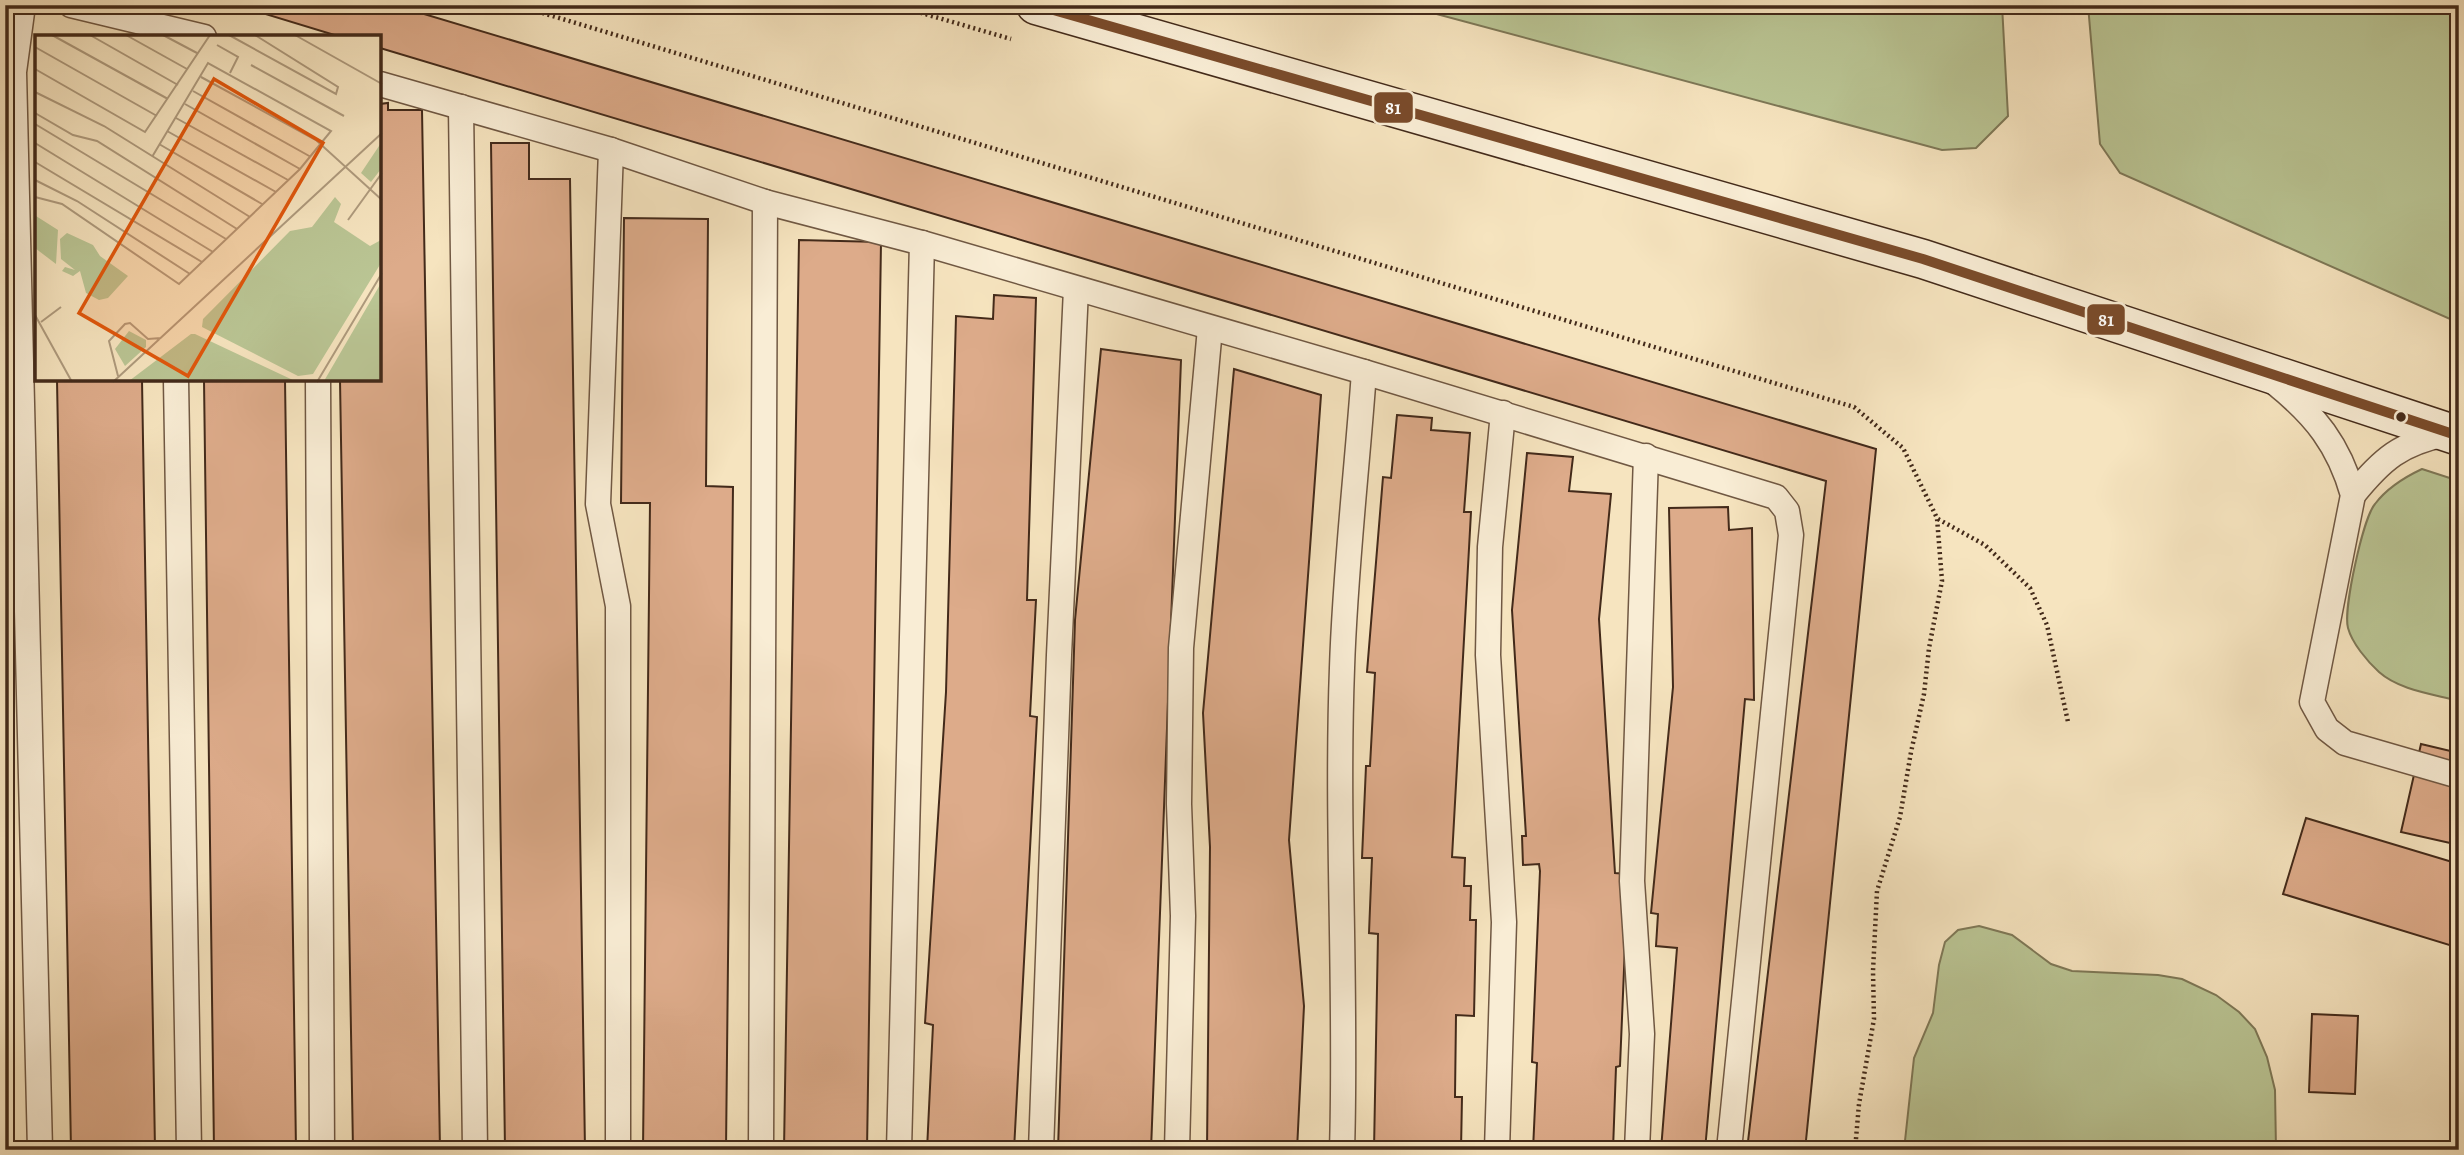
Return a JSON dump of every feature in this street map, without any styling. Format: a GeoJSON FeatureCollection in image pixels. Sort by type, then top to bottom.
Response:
{"type":"FeatureCollection","features":[{"type":"Feature","properties":{"kind":"main road"},"geometry":{"type":"LineString","coordinates":[[1036,5],[1923,259],[2455,435]]}},
{"type":"Feature","properties":{"kind":"lane"},"geometry":{"type":"LineString","coordinates":[[23,5],[14,72],[40,1150]]}},
{"type":"Feature","properties":{"kind":"lane"},"geometry":{"type":"LineString","coordinates":[[71,5],[170,33]]}},
{"type":"Feature","properties":{"kind":"lane"},"geometry":{"type":"LineString","coordinates":[[382,84],[611,150],[765,202],[922,243],[1503,413],[1776,497],[1787,511],[1791,535],[1729,1150]]}},
{"type":"Feature","properties":{"kind":"lane"},"geometry":{"type":"LineString","coordinates":[[461,107],[475,1150]]}},
{"type":"Feature","properties":{"kind":"lane"},"geometry":{"type":"LineString","coordinates":[[611,150],[598,504],[618,606],[618,1150]]}},
{"type":"Feature","properties":{"kind":"lane"},"geometry":{"type":"LineString","coordinates":[[761,1150],[765,202]]}},
{"type":"Feature","properties":{"kind":"lane"},"geometry":{"type":"LineString","coordinates":[[899,1150],[922,243]]}},
{"type":"Feature","properties":{"kind":"lane"},"geometry":{"type":"LineString","coordinates":[[1041,1150],[1059,642],[1076,289]]}},
{"type":"Feature","properties":{"kind":"lane"},"geometry":{"type":"LineString","coordinates":[[1177,1150],[1183,916],[1179,804],[1181,648],[1210,328]]}},
{"type":"Feature","properties":{"kind":"lane"},"geometry":{"type":"LineString","coordinates":[[2255,367],[2299,402],[2328,437],[2346,467],[2353,495],[2312,702],[2327,729],[2345,743],[2459,776]]}},
{"type":"Feature","properties":{"kind":"lane"},"geometry":{"type":"LineString","coordinates":[[1342,1150],[1345,1055],[1339,843],[1342,666],[1364,372]]}},
{"type":"Feature","properties":{"kind":"lane"},"geometry":{"type":"LineString","coordinates":[[176,382],[190,1150]]}},
{"type":"Feature","properties":{"kind":"lane"},"geometry":{"type":"LineString","coordinates":[[318,382],[322,1150]]}},
{"type":"Feature","properties":{"kind":"lane"},"geometry":{"type":"LineString","coordinates":[[1497,1150],[1504,922],[1488,656],[1490,547],[1503,413]]}},
{"type":"Feature","properties":{"kind":"lane"},"geometry":{"type":"LineString","coordinates":[[2353,495],[2371,472],[2394,452],[2420,440],[2455,435]]}},
{"type":"Feature","properties":{"kind":"lane"},"geometry":{"type":"LineString","coordinates":[[1637,1150],[1642,1034],[1632,881],[1646,456]]}},
{"type":"Feature","properties":{"kind":"path"},"geometry":{"type":"LineString","coordinates":[[1937,518],[1985,545],[2029,588],[2047,625],[2068,722]]}},
{"type":"Feature","properties":{"kind":"green space"},"geometry":{"type":"Polygon","coordinates":[[[1403,5],[2002,5],[2008,116],[1976,148],[1942,150],[1403,5]]]}},
{"type":"Feature","properties":{"kind":"green space"},"geometry":{"type":"Polygon","coordinates":[[[2088,5],[2459,5],[2459,323],[2120,173],[2100,144],[2088,5]]]}},
{"type":"Feature","properties":{"kind":"green space"},"geometry":{"type":"Polygon","coordinates":[[[2422,469],[2459,481],[2459,701],[2417,691],[2387,678],[2374,668],[2361,652],[2348,628],[2351,585],[2370,513],[2391,488],[2422,469]]]}},
{"type":"Feature","properties":{"kind":"green space"},"geometry":{"type":"Polygon","coordinates":[[[1979,926],[2012,935],[2051,964],[2072,971],[2158,975],[2182,979],[2216,995],[2239,1012],[2255,1029],[2267,1057],[2275,1090],[2276,1150],[1904,1150],[1914,1058],[1933,1013],[1945,942],[1958,930],[1979,926]]]}},
{"type":"Feature","properties":{"kind":"building"},"geometry":{"type":"Polygon","coordinates":[[[236,5],[394,5],[1876,449],[1805,1150],[1747,1150],[1826,481],[382,49],[382,35],[334,35],[236,5]]]}},
{"type":"Feature","properties":{"kind":"building"},"geometry":{"type":"Polygon","coordinates":[[[388,103],[388,110],[422,110],[440,1150],[353,1150],[340,382],[382,382],[382,104],[388,103]]]}},
{"type":"Feature","properties":{"kind":"building"},"geometry":{"type":"Polygon","coordinates":[[[491,143],[529,143],[529,179],[570,179],[585,1150],[505,1150],[491,143]]]}},
{"type":"Feature","properties":{"kind":"building"},"geometry":{"type":"Polygon","coordinates":[[[624,218],[708,219],[706,486],[733,487],[726,1150],[643,1150],[650,503],[621,503],[624,218]]]}},
{"type":"Feature","properties":{"kind":"building"},"geometry":{"type":"Polygon","coordinates":[[[799,240],[881,242],[867,1150],[784,1150],[799,240]]]}},
{"type":"Feature","properties":{"kind":"building"},"geometry":{"type":"Polygon","coordinates":[[[994,295],[1036,298],[1027,600],[1036,600],[1030,716],[1037,717],[1014,1150],[927,1150],[933,1025],[925,1023],[946,692],[956,316],[993,319],[994,295]]]}},
{"type":"Feature","properties":{"kind":"building"},"geometry":{"type":"Polygon","coordinates":[[[1101,349],[1181,360],[1151,1150],[1058,1150],[1075,620],[1101,349]]]}},
{"type":"Feature","properties":{"kind":"building"},"geometry":{"type":"Polygon","coordinates":[[[1234,369],[1321,395],[1289,840],[1304,1006],[1297,1150],[1207,1150],[1210,847],[1203,713],[1234,369]]]}},
{"type":"Feature","properties":{"kind":"building"},"geometry":{"type":"Polygon","coordinates":[[[57,382],[142,382],[155,1150],[71,1150],[57,382]]]}},
{"type":"Feature","properties":{"kind":"building"},"geometry":{"type":"Polygon","coordinates":[[[204,382],[285,382],[296,1150],[214,1150],[204,382]]]}},
{"type":"Feature","properties":{"kind":"building"},"geometry":{"type":"Polygon","coordinates":[[[1397,415],[1432,418],[1431,430],[1470,433],[1464,512],[1471,512],[1452,857],[1465,858],[1464,886],[1471,886],[1470,920],[1476,920],[1474,1016],[1456,1015],[1455,1097],[1462,1097],[1461,1150],[1374,1150],[1378,934],[1369,933],[1372,858],[1362,858],[1366,766],[1370,766],[1375,673],[1367,672],[1383,477],[1391,478],[1397,415]]]}},
{"type":"Feature","properties":{"kind":"building"},"geometry":{"type":"Polygon","coordinates":[[[1527,453],[1573,457],[1569,491],[1611,494],[1599,619],[1615,873],[1628,874],[1620,1066],[1616,1067],[1613,1150],[1533,1150],[1537,1063],[1532,1062],[1540,871],[1539,864],[1523,865],[1522,836],[1526,836],[1512,610],[1527,453]]]}},
{"type":"Feature","properties":{"kind":"building"},"geometry":{"type":"Polygon","coordinates":[[[1728,507],[1729,530],[1752,528],[1754,700],[1745,699],[1705,1150],[1661,1150],[1677,948],[1656,946],[1658,914],[1651,913],[1673,687],[1669,508],[1728,507]]]}},
{"type":"Feature","properties":{"kind":"building"},"geometry":{"type":"Polygon","coordinates":[[[2421,744],[2459,753],[2459,845],[2401,832],[2421,744]]]}},
{"type":"Feature","properties":{"kind":"building"},"geometry":{"type":"Polygon","coordinates":[[[2306,818],[2459,864],[2459,948],[2283,894],[2306,818]]]}},
{"type":"Feature","properties":{"kind":"building"},"geometry":{"type":"Polygon","coordinates":[[[2312,1014],[2358,1016],[2355,1094],[2309,1092],[2312,1014]]]}},
{"type":"Feature","properties":{"kind":"transit line","name":"81"},"geometry":{"type":"LineString","coordinates":[[1036,5],[1923,259],[2459,436]]}}]}
